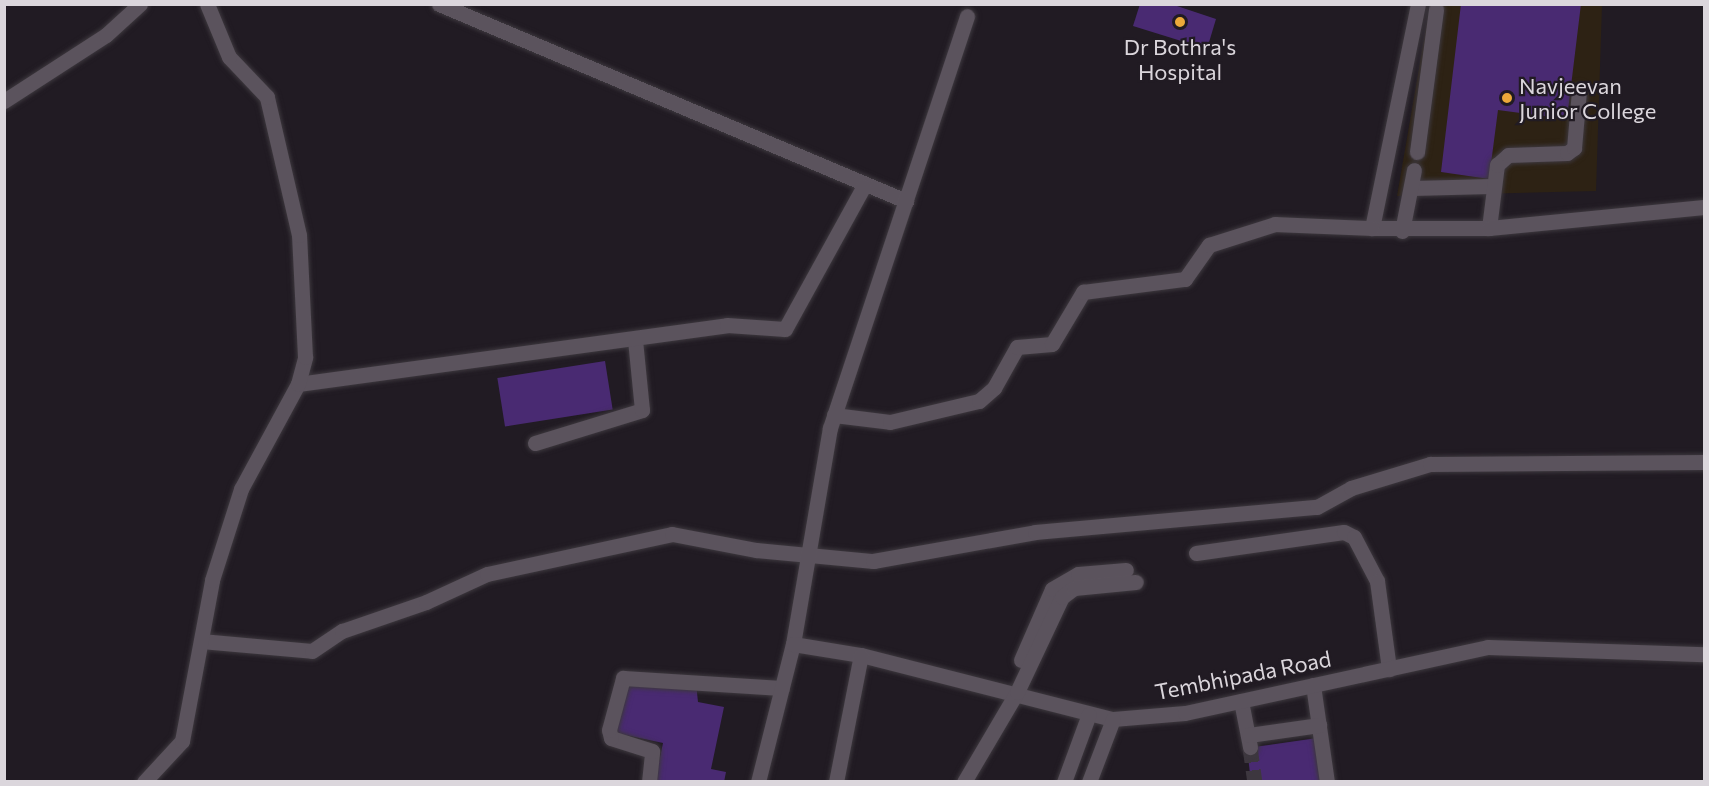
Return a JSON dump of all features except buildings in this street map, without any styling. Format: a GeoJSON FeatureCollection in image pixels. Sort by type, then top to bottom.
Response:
{"type":"FeatureCollection","features":[{"type":"Feature","properties":{"kind":"street"},"geometry":{"type":"LineString","coordinates":[[4,101],[106,35],[140,4]]}},
{"type":"Feature","properties":{"kind":"street"},"geometry":{"type":"LineString","coordinates":[[144,782],[182,741],[212,580],[241,489],[298,384],[305,357],[299,235],[267,97],[229,57],[207,4]]}},
{"type":"Feature","properties":{"kind":"street"},"geometry":{"type":"LineString","coordinates":[[439,4],[757,134],[864,186],[906,201]]}},
{"type":"Feature","properties":{"kind":"street"},"geometry":{"type":"LineString","coordinates":[[1372,228],[1418,4]]}},
{"type":"Feature","properties":{"kind":"street"},"geometry":{"type":"LineString","coordinates":[[1417,152],[1436,9]]}},
{"type":"Feature","properties":{"kind":"street"},"geometry":{"type":"LineString","coordinates":[[758,782],[793,644],[834,415],[968,16]]}},
{"type":"Feature","properties":{"kind":"street"},"geometry":{"type":"LineString","coordinates":[[1489,228],[1491,186],[1497,165],[1508,155],[1567,153],[1574,148],[1579,90]]}},
{"type":"Feature","properties":{"kind":"street"},"geometry":{"type":"LineString","coordinates":[[1402,231],[1414,170]]}},
{"type":"Feature","properties":{"kind":"street"},"geometry":{"type":"LineString","coordinates":[[298,384],[635,340],[727,325],[785,329],[864,186]]}},
{"type":"Feature","properties":{"kind":"street"},"geometry":{"type":"LineString","coordinates":[[1412,188],[1491,186]]}},
{"type":"Feature","properties":{"kind":"street"},"geometry":{"type":"LineString","coordinates":[[834,415],[890,422],[978,400],[993,388],[1017,346],[1052,344],[1083,292],[1185,279],[1209,245],[1275,224],[1402,231],[1489,228],[1704,207]]}},
{"type":"Feature","properties":{"kind":"street"},"geometry":{"type":"LineString","coordinates":[[535,443],[642,410],[635,340]]}},
{"type":"Feature","properties":{"kind":"street"},"geometry":{"type":"LineString","coordinates":[[201,641],[312,651],[342,631],[426,602],[487,574],[672,534],[873,561],[1035,532],[1317,507],[1351,488],[1430,464],[1704,462]]}},
{"type":"Feature","properties":{"kind":"street"},"geometry":{"type":"LineString","coordinates":[[1196,553],[1344,532],[1354,537],[1377,581],[1389,669]]}},
{"type":"Feature","properties":{"kind":"street"},"geometry":{"type":"LineString","coordinates":[[1013,691],[1052,589],[1078,574],[1126,570]]}},
{"type":"Feature","properties":{"kind":"street"},"geometry":{"type":"LineString","coordinates":[[964,782],[1062,597],[1074,588],[1136,582]]}},
{"type":"Feature","properties":{"kind":"street","name":"Tembhipada Road"},"geometry":{"type":"LineString","coordinates":[[793,644],[861,655],[1013,691],[1113,719],[1241,701],[1488,647],[1704,654]]}},
{"type":"Feature","properties":{"kind":"street"},"geometry":{"type":"LineString","coordinates":[[836,782],[861,655]]}},
{"type":"Feature","properties":{"kind":"street"},"geometry":{"type":"LineString","coordinates":[[649,782],[652,751],[611,738],[609,730],[623,678],[782,688]]}},
{"type":"Feature","properties":{"kind":"street"},"geometry":{"type":"LineString","coordinates":[[1313,685],[1327,782]]}},
{"type":"Feature","properties":{"kind":"street"},"geometry":{"type":"LineString","coordinates":[[1241,701],[1250,741],[1319,726]]}},
{"type":"Feature","properties":{"kind":"street"},"geometry":{"type":"LineString","coordinates":[[1064,782],[1089,714]]}},
{"type":"Feature","properties":{"kind":"street"},"geometry":{"type":"LineString","coordinates":[[1089,782],[1113,719]]}},
{"type":"Feature","properties":{"kind":"shaded area","name":"Navjeevan Junior College"},"geometry":{"type":"Polygon","coordinates":[[[1430,5],[1602,5],[1596,191],[1397,196],[1430,5]]]}},
{"type":"Feature","properties":{"kind":"tunnel"},"geometry":{"type":"LineString","coordinates":[[1250,747],[1255,782]]}},
{"type":"Feature","properties":{"kind":"place","name":"Dr Bothra's Hospital"},"geometry":{"type":"Point","coordinates":[1180,22]}},
{"type":"Feature","properties":{"kind":"place","name":"Navjeevan Junior College"},"geometry":{"type":"Point","coordinates":[1507,98]}}]}
